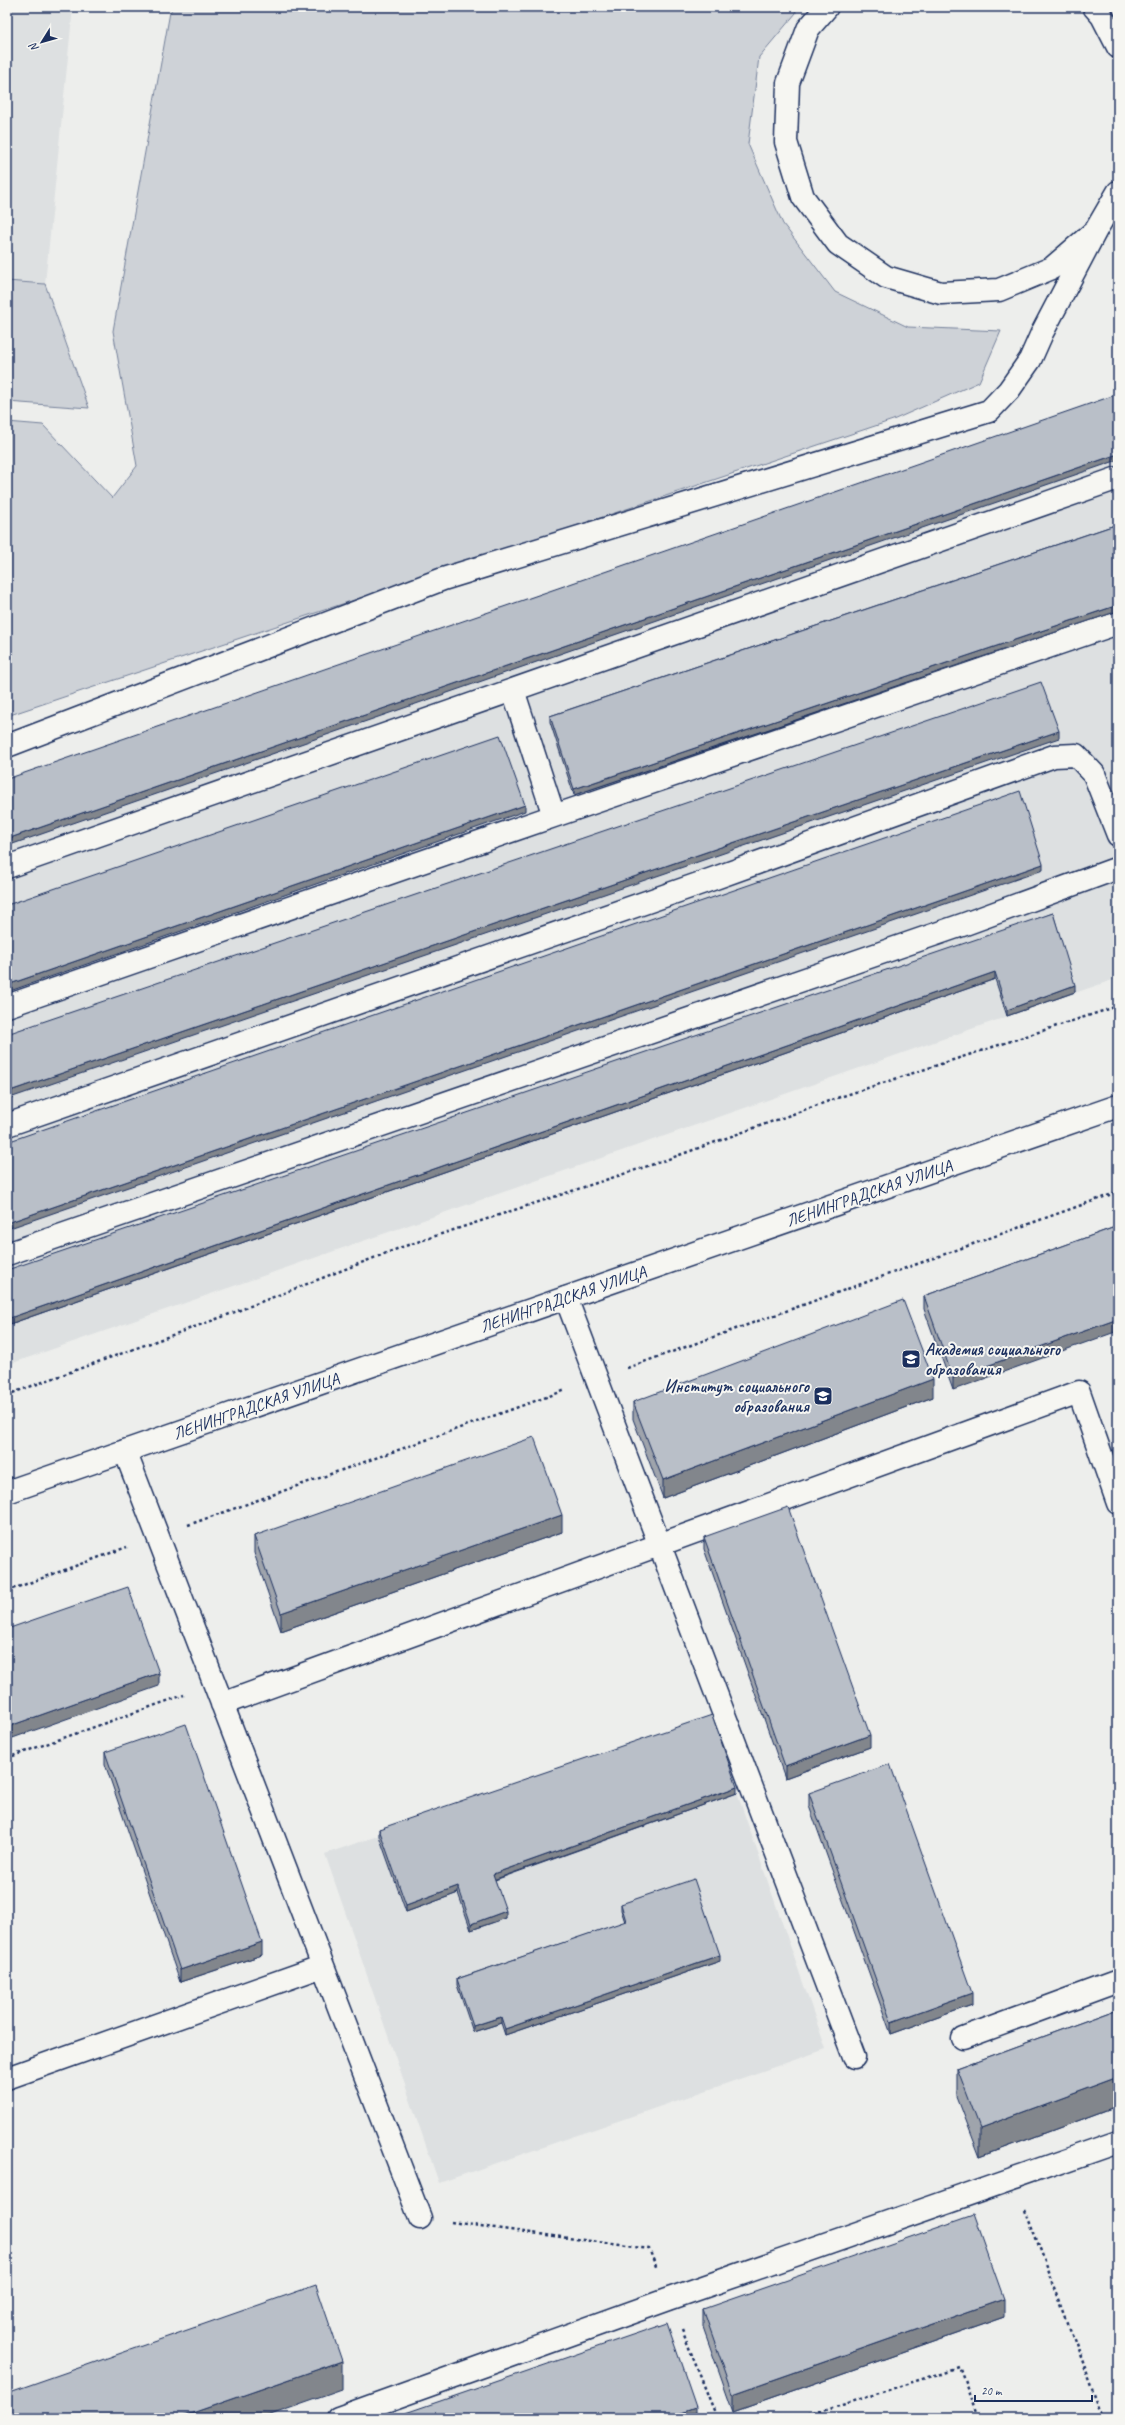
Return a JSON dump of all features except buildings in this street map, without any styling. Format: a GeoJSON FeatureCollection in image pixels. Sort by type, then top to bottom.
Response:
{"type":"FeatureCollection","features":[{"type":"Feature","properties":{"kind":"main road"},"geometry":{"type":"LineString","coordinates":[[827,7],[808,29],[788,83],[786,142],[803,197],[838,244],[886,277],[941,293],[999,290],[1052,268],[1096,230]]}},
{"type":"Feature","properties":{"kind":"main road"},"geometry":{"type":"LineString","coordinates":[[1094,7],[1102,16],[1118,47]]}},
{"type":"Feature","properties":{"kind":"main road"},"geometry":{"type":"LineString","coordinates":[[7,746],[443,579],[989,411],[1009,390],[1030,360],[1042,333],[1096,230],[1118,192]]}},
{"type":"Feature","properties":{"kind":"main road"},"geometry":{"type":"LineString","coordinates":[[7,867],[1118,478]]}},
{"type":"Feature","properties":{"kind":"main road"},"geometry":{"type":"LineString","coordinates":[[7,1006],[554,816],[1118,623]]}},
{"type":"Feature","properties":{"kind":"main road"},"geometry":{"type":"LineString","coordinates":[[513,690],[554,816]]}},
{"type":"Feature","properties":{"kind":"main road"},"geometry":{"type":"LineString","coordinates":[[7,1125],[704,882],[1054,756],[1076,755],[1094,774],[1118,835]]}},
{"type":"Feature","properties":{"kind":"main road"},"geometry":{"type":"LineString","coordinates":[[7,1254],[965,924],[1118,868]]}},
{"type":"Feature","properties":{"kind":"main road","name":"ЛЕНИНГРАДСКАЯ УЛИЦА"},"geometry":{"type":"LineString","coordinates":[[7,1492],[1118,1106]]}},
{"type":"Feature","properties":{"kind":"main road"},"geometry":{"type":"LineString","coordinates":[[566,1298],[854,2057]]}},
{"type":"Feature","properties":{"kind":"main road"},"geometry":{"type":"LineString","coordinates":[[222,1704],[1079,1392],[1118,1503]]}},
{"type":"Feature","properties":{"kind":"main road"},"geometry":{"type":"LineString","coordinates":[[125,1451],[420,2218]]}},
{"type":"Feature","properties":{"kind":"main road"},"geometry":{"type":"LineString","coordinates":[[7,2078],[323,1966]]}},
{"type":"Feature","properties":{"kind":"main road"},"geometry":{"type":"LineString","coordinates":[[963,2038],[1118,1982]]}},
{"type":"Feature","properties":{"kind":"main road"},"geometry":{"type":"LineString","coordinates":[[338,2418],[669,2299],[1118,2142]]}},
{"type":"Feature","properties":{"kind":"path"},"geometry":{"type":"LineString","coordinates":[[7,1395],[222,1317],[402,1247],[660,1162],[840,1097],[1118,1006]]}},
{"type":"Feature","properties":{"kind":"path"},"geometry":{"type":"LineString","coordinates":[[7,1591],[1118,1192]]}},
{"type":"Feature","properties":{"kind":"path"},"geometry":{"type":"LineString","coordinates":[[7,1758],[214,1684]]}},
{"type":"Feature","properties":{"kind":"path"},"geometry":{"type":"LineString","coordinates":[[1014,2178],[1104,2418]]}},
{"type":"Feature","properties":{"kind":"path"},"geometry":{"type":"LineString","coordinates":[[420,2218],[649,2249],[718,2418]]}},
{"type":"Feature","properties":{"kind":"path"},"geometry":{"type":"LineString","coordinates":[[802,2418],[959,2367],[978,2418]]}},
{"type":"Feature","properties":{"kind":"path"},"geometry":{"type":"LineString","coordinates":[[1114,2418],[1118,2411]]}},
{"type":"Feature","properties":{"kind":"shaded area"},"geometry":{"type":"Polygon","coordinates":[[[7,7],[73,7],[45,284],[7,280],[7,7]]]}},
{"type":"Feature","properties":{"kind":"shaded area"},"geometry":{"type":"Polygon","coordinates":[[[174,7],[795,7],[796,13],[759,57],[748,144],[783,224],[835,292],[908,327],[1001,331],[979,382],[893,420],[7,716],[7,422],[43,425],[112,498],[137,466],[113,331],[170,12],[174,7]]]}},
{"type":"Feature","properties":{"kind":"shaded area"},"geometry":{"type":"Polygon","coordinates":[[[7,281],[45,284],[89,408],[7,402],[7,281]]]}},
{"type":"Feature","properties":{"kind":"shaded area"},"geometry":{"type":"Polygon","coordinates":[[[1118,400],[1118,978],[7,1365],[7,785],[1118,400]]]}},
{"type":"Feature","properties":{"kind":"shaded area"},"geometry":{"type":"Polygon","coordinates":[[[712,1721],[826,2049],[439,2183],[325,1854],[712,1721]]]}},
{"type":"Feature","properties":{"kind":"place","name":"Академия социального образования"},"geometry":{"type":"Point","coordinates":[911,1359]}},
{"type":"Feature","properties":{"kind":"place","name":"Институт социального образования"},"geometry":{"type":"Point","coordinates":[823,1396]}}]}
